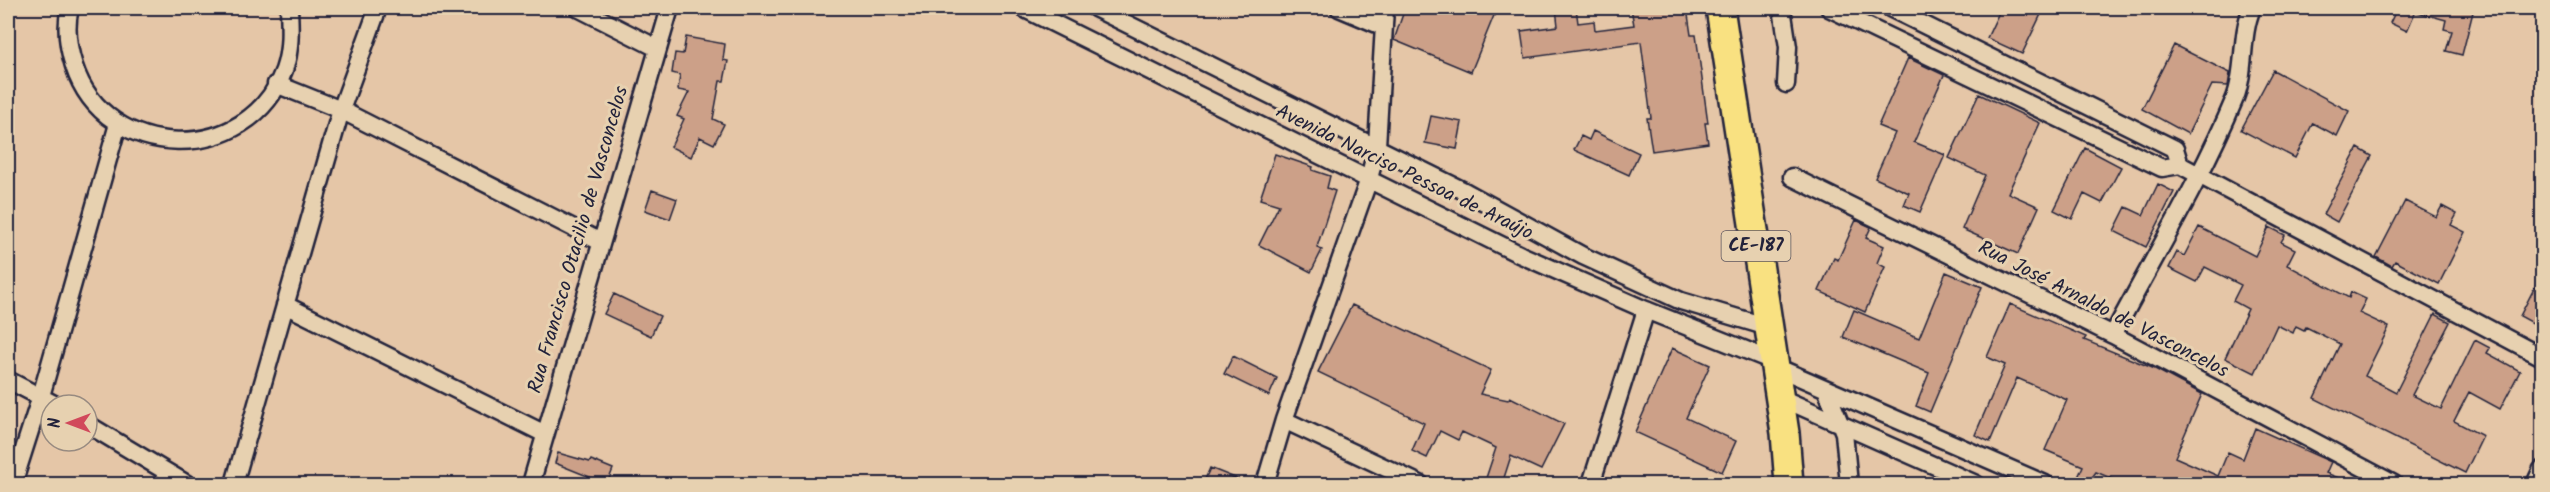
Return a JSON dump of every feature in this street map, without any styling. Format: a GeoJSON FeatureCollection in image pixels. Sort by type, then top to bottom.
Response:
{"type":"FeatureCollection","features":[{"type":"Feature","properties":{"kind":"highway","name":"CE-187"},"geometry":{"type":"LineString","coordinates":[[1720,8],[1785,433],[1789,484]]}},
{"type":"Feature","properties":{"kind":"street"},"geometry":{"type":"LineString","coordinates":[[70,8],[69,48],[78,77],[95,104],[118,124],[148,138],[181,142],[213,137],[243,123],[267,100],[284,71],[291,39],[289,8]]}},
{"type":"Feature","properties":{"kind":"street"},"geometry":{"type":"LineString","coordinates":[[234,484],[340,110],[378,8]]}},
{"type":"Feature","properties":{"kind":"street"},"geometry":{"type":"LineString","coordinates":[[578,8],[657,48]]}},
{"type":"Feature","properties":{"kind":"street","name":"Rua Francisco Otacilio de Vasconcelos"},"geometry":{"type":"LineString","coordinates":[[531,484],[670,8]]}},
{"type":"Feature","properties":{"kind":"street","name":"Avenida Narciso Pessoa de Araújo"},"geometry":{"type":"LineString","coordinates":[[1023,8],[1521,255],[2044,484]]}},
{"type":"Feature","properties":{"kind":"street","name":"Avenida Narciso Pessoa de Araújo"},"geometry":{"type":"LineString","coordinates":[[1095,8],[1377,146],[1583,256],[1653,290],[1681,301],[1768,327]]}},
{"type":"Feature","properties":{"kind":"street"},"geometry":{"type":"LineString","coordinates":[[1339,8],[1384,27]]}},
{"type":"Feature","properties":{"kind":"street"},"geometry":{"type":"LineString","coordinates":[[1265,484],[1284,420],[1369,179],[1377,146],[1385,8]]}},
{"type":"Feature","properties":{"kind":"street"},"geometry":{"type":"LineString","coordinates":[[1782,8],[1788,47],[1786,84]]}},
{"type":"Feature","properties":{"kind":"street"},"geometry":{"type":"LineString","coordinates":[[1829,8],[2162,168],[2180,165],[2199,174],[2542,357]]}},
{"type":"Feature","properties":{"kind":"street"},"geometry":{"type":"LineString","coordinates":[[1890,8],[2175,149],[2180,165]]}},
{"type":"Feature","properties":{"kind":"street"},"geometry":{"type":"LineString","coordinates":[[2113,335],[2199,174],[2236,95],[2245,28],[2252,8]]}},
{"type":"Feature","properties":{"kind":"street"},"geometry":{"type":"LineString","coordinates":[[276,84],[340,110],[601,242]]}},
{"type":"Feature","properties":{"kind":"street"},"geometry":{"type":"LineString","coordinates":[[42,393],[118,124]]}},
{"type":"Feature","properties":{"kind":"street","name":"Rua José Arnaldo de Vasconcelos"},"geometry":{"type":"LineString","coordinates":[[1792,177],[2113,335],[2394,484]]}},
{"type":"Feature","properties":{"kind":"street"},"geometry":{"type":"LineString","coordinates":[[285,304],[545,434]]}},
{"type":"Feature","properties":{"kind":"street"},"geometry":{"type":"LineString","coordinates":[[1591,484],[1646,310]]}},
{"type":"Feature","properties":{"kind":"street"},"geometry":{"type":"LineString","coordinates":[[8,380],[39,395]]}},
{"type":"Feature","properties":{"kind":"street"},"geometry":{"type":"LineString","coordinates":[[1826,389],[1846,444],[1850,484]]}},
{"type":"Feature","properties":{"kind":"street"},"geometry":{"type":"LineString","coordinates":[[1779,397],[1976,484]]}},
{"type":"Feature","properties":{"kind":"street"},"geometry":{"type":"LineString","coordinates":[[13,484],[39,402]]}},
{"type":"Feature","properties":{"kind":"street"},"geometry":{"type":"LineString","coordinates":[[1284,420],[1420,484]]}},
{"type":"Feature","properties":{"kind":"street"},"geometry":{"type":"LineString","coordinates":[[99,431],[187,484]]}},
{"type":"Feature","properties":{"kind":"street"},"geometry":{"type":"LineString","coordinates":[[2535,484],[2542,469]]}},
{"type":"Feature","properties":{"kind":"building"},"geometry":{"type":"Polygon","coordinates":[[[1405,8],[1497,8],[1471,72],[1394,40],[1405,8]]]}},
{"type":"Feature","properties":{"kind":"building"},"geometry":{"type":"Polygon","coordinates":[[[1556,8],[1576,8],[1578,23],[1594,21],[1595,30],[1634,25],[1631,8],[1687,8],[1691,35],[1696,35],[1708,123],[1705,123],[1708,143],[1652,151],[1647,118],[1651,118],[1641,42],[1525,58],[1521,31],[1558,26],[1556,8]]]}},
{"type":"Feature","properties":{"kind":"building"},"geometry":{"type":"Polygon","coordinates":[[[2001,8],[2044,8],[2022,54],[1987,38],[2001,8]]]}},
{"type":"Feature","properties":{"kind":"building"},"geometry":{"type":"Polygon","coordinates":[[[2397,8],[2417,8],[2407,31],[2390,23],[2397,8]]]}},
{"type":"Feature","properties":{"kind":"building"},"geometry":{"type":"Polygon","coordinates":[[[2418,8],[2474,8],[2462,55],[2446,51],[2452,31],[2444,29],[2446,20],[2417,12],[2418,8]]]}},
{"type":"Feature","properties":{"kind":"building"},"geometry":{"type":"Polygon","coordinates":[[[686,37],[725,44],[723,60],[728,61],[724,81],[720,81],[713,119],[724,124],[714,144],[700,137],[691,157],[671,147],[684,119],[677,116],[689,92],[678,90],[680,75],[672,73],[675,53],[683,54],[686,37]]]}},
{"type":"Feature","properties":{"kind":"building"},"geometry":{"type":"Polygon","coordinates":[[[2174,45],[2230,73],[2228,86],[2212,85],[2188,134],[2142,109],[2174,45]]]}},
{"type":"Feature","properties":{"kind":"building"},"geometry":{"type":"Polygon","coordinates":[[[1908,58],[1944,75],[1914,142],[1945,155],[1920,212],[1904,205],[1909,193],[1875,178],[1895,133],[1878,126],[1908,58]]]}},
{"type":"Feature","properties":{"kind":"building"},"geometry":{"type":"Polygon","coordinates":[[[2273,70],[2349,111],[2337,136],[2313,123],[2295,158],[2241,130],[2273,70]]]}},
{"type":"Feature","properties":{"kind":"building"},"geometry":{"type":"Polygon","coordinates":[[[1979,94],[2040,123],[2008,193],[2039,207],[2018,254],[1962,229],[1985,175],[1949,158],[1979,94]]]}},
{"type":"Feature","properties":{"kind":"building"},"geometry":{"type":"Polygon","coordinates":[[[1431,116],[1462,122],[1457,149],[1425,143],[1431,116]]]}},
{"type":"Feature","properties":{"kind":"building"},"geometry":{"type":"Polygon","coordinates":[[[1593,131],[1639,153],[1629,175],[1574,150],[1581,136],[1589,140],[1593,131]]]}},
{"type":"Feature","properties":{"kind":"building"},"geometry":{"type":"Polygon","coordinates":[[[2085,148],[2121,167],[2102,203],[2084,194],[2072,219],[2054,210],[2085,148]]]}},
{"type":"Feature","properties":{"kind":"building"},"geometry":{"type":"Polygon","coordinates":[[[2358,148],[2372,156],[2337,222],[2323,214],[2358,148]]]}},
{"type":"Feature","properties":{"kind":"building"},"geometry":{"type":"Polygon","coordinates":[[[1275,154],[1313,167],[1312,170],[1330,176],[1327,188],[1335,191],[1317,247],[1322,250],[1311,272],[1259,245],[1279,205],[1260,199],[1275,154]]]}},
{"type":"Feature","properties":{"kind":"building"},"geometry":{"type":"Polygon","coordinates":[[[2158,184],[2174,192],[2146,247],[2114,231],[2126,207],[2143,215],[2158,184]]]}},
{"type":"Feature","properties":{"kind":"building"},"geometry":{"type":"Polygon","coordinates":[[[652,190],[677,199],[670,219],[645,210],[652,190]]]}},
{"type":"Feature","properties":{"kind":"building"},"geometry":{"type":"Polygon","coordinates":[[[2405,201],[2436,217],[2442,206],[2457,214],[2451,225],[2465,232],[2439,284],[2395,261],[2392,266],[2376,257],[2405,201]]]}},
{"type":"Feature","properties":{"kind":"building"},"geometry":{"type":"Polygon","coordinates":[[[1856,220],[1871,227],[1866,238],[1884,246],[1877,263],[1885,267],[1865,312],[1819,291],[1834,258],[1838,260],[1856,220]]]}},
{"type":"Feature","properties":{"kind":"building"},"geometry":{"type":"Polygon","coordinates":[[[2199,227],[2255,256],[2269,227],[2285,235],[2281,242],[2295,249],[2287,265],[2349,298],[2351,292],[2366,299],[2359,313],[2389,327],[2365,376],[2396,392],[2435,314],[2450,322],[2412,395],[2441,409],[2475,340],[2490,348],[2487,353],[2520,371],[2500,409],[2469,392],[2454,421],[2483,436],[2465,473],[2314,398],[2340,344],[2306,327],[2304,330],[2296,326],[2293,333],[2277,325],[2255,373],[2225,358],[2248,309],[2233,301],[2241,285],[2205,267],[2197,282],[2169,268],[2177,252],[2184,256],[2199,227]]]}},
{"type":"Feature","properties":{"kind":"building"},"geometry":{"type":"Polygon","coordinates":[[[1946,272],[1982,287],[1930,412],[1916,406],[1929,373],[1843,337],[1854,310],[1919,338],[1946,272]]]}},
{"type":"Feature","properties":{"kind":"building"},"geometry":{"type":"Polygon","coordinates":[[[2542,273],[2542,328],[2520,316],[2542,273]]]}},
{"type":"Feature","properties":{"kind":"building"},"geometry":{"type":"Polygon","coordinates":[[[614,294],[660,316],[651,336],[604,314],[614,294]]]}},
{"type":"Feature","properties":{"kind":"building"},"geometry":{"type":"Polygon","coordinates":[[[2010,304],[2086,337],[2084,340],[2155,369],[2202,394],[2175,457],[2218,476],[2228,452],[2243,459],[2255,428],[2331,462],[2326,473],[2354,484],[2125,484],[2096,472],[2087,484],[2075,484],[2083,466],[2045,450],[2067,400],[2017,378],[1990,442],[1975,435],[2005,365],[1987,357],[2010,304]]]}},
{"type":"Feature","properties":{"kind":"building"},"geometry":{"type":"Polygon","coordinates":[[[1352,305],[1491,370],[1480,394],[1508,400],[1510,397],[1564,424],[1541,470],[1511,456],[1502,484],[1484,484],[1496,448],[1462,432],[1458,440],[1440,431],[1427,458],[1412,451],[1424,423],[1318,372],[1352,305]]]}},
{"type":"Feature","properties":{"kind":"building"},"geometry":{"type":"Polygon","coordinates":[[[1672,348],[1710,365],[1686,418],[1736,441],[1722,472],[1635,432],[1672,348]]]}},
{"type":"Feature","properties":{"kind":"building"},"geometry":{"type":"Polygon","coordinates":[[[1233,356],[1277,378],[1269,396],[1224,374],[1233,356]]]}},
{"type":"Feature","properties":{"kind":"building"},"geometry":{"type":"Polygon","coordinates":[[[558,453],[590,462],[591,460],[613,469],[607,484],[555,463],[558,453]]]}},
{"type":"Feature","properties":{"kind":"building"},"geometry":{"type":"Polygon","coordinates":[[[1210,468],[1250,484],[1203,484],[1210,468]]]}}]}
